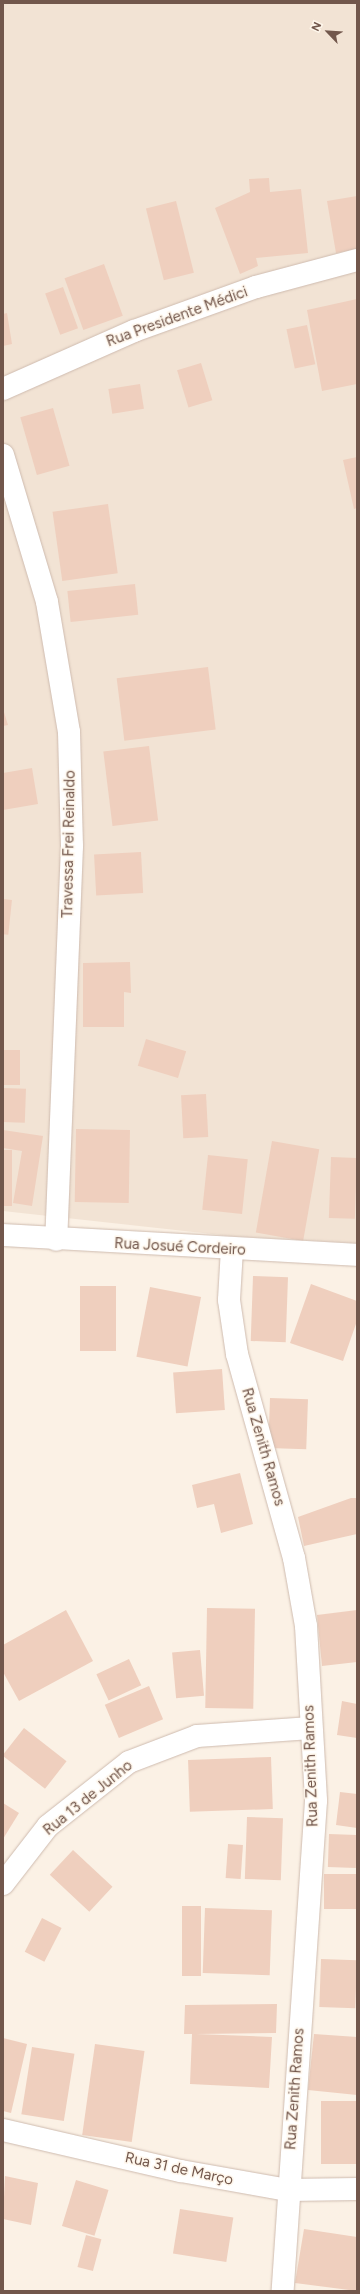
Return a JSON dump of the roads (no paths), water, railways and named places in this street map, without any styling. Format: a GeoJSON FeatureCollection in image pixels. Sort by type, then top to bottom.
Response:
{"type":"FeatureCollection","features":[{"type":"Feature","properties":{"kind":"street","name":"Rua Presidente Médici"},"geometry":{"type":"LineString","coordinates":[[3,389],[134,331],[256,287],[357,260]]}},
{"type":"Feature","properties":{"kind":"street","name":"Travessa Frei Reinaldo"},"geometry":{"type":"LineString","coordinates":[[3,455],[47,602],[69,732],[72,846],[56,1240]]}},
{"type":"Feature","properties":{"kind":"street","name":"Rua Josué Cordeiro"},"geometry":{"type":"LineString","coordinates":[[3,1235],[56,1240],[357,1255]]}},
{"type":"Feature","properties":{"kind":"street","name":"Rua Zenith Ramos"},"geometry":{"type":"LineString","coordinates":[[232,1249],[229,1300],[238,1354],[294,1558],[306,1626],[316,1801],[288,2190],[283,2291]]}},
{"type":"Feature","properties":{"kind":"street","name":"Rua 13 de Junho"},"geometry":{"type":"LineString","coordinates":[[3,1884],[48,1826],[128,1762],[197,1736],[311,1728]]}},
{"type":"Feature","properties":{"kind":"street","name":"Rua 31 de Março"},"geometry":{"type":"LineString","coordinates":[[3,2130],[181,2171],[288,2190],[357,2189]]}}]}
